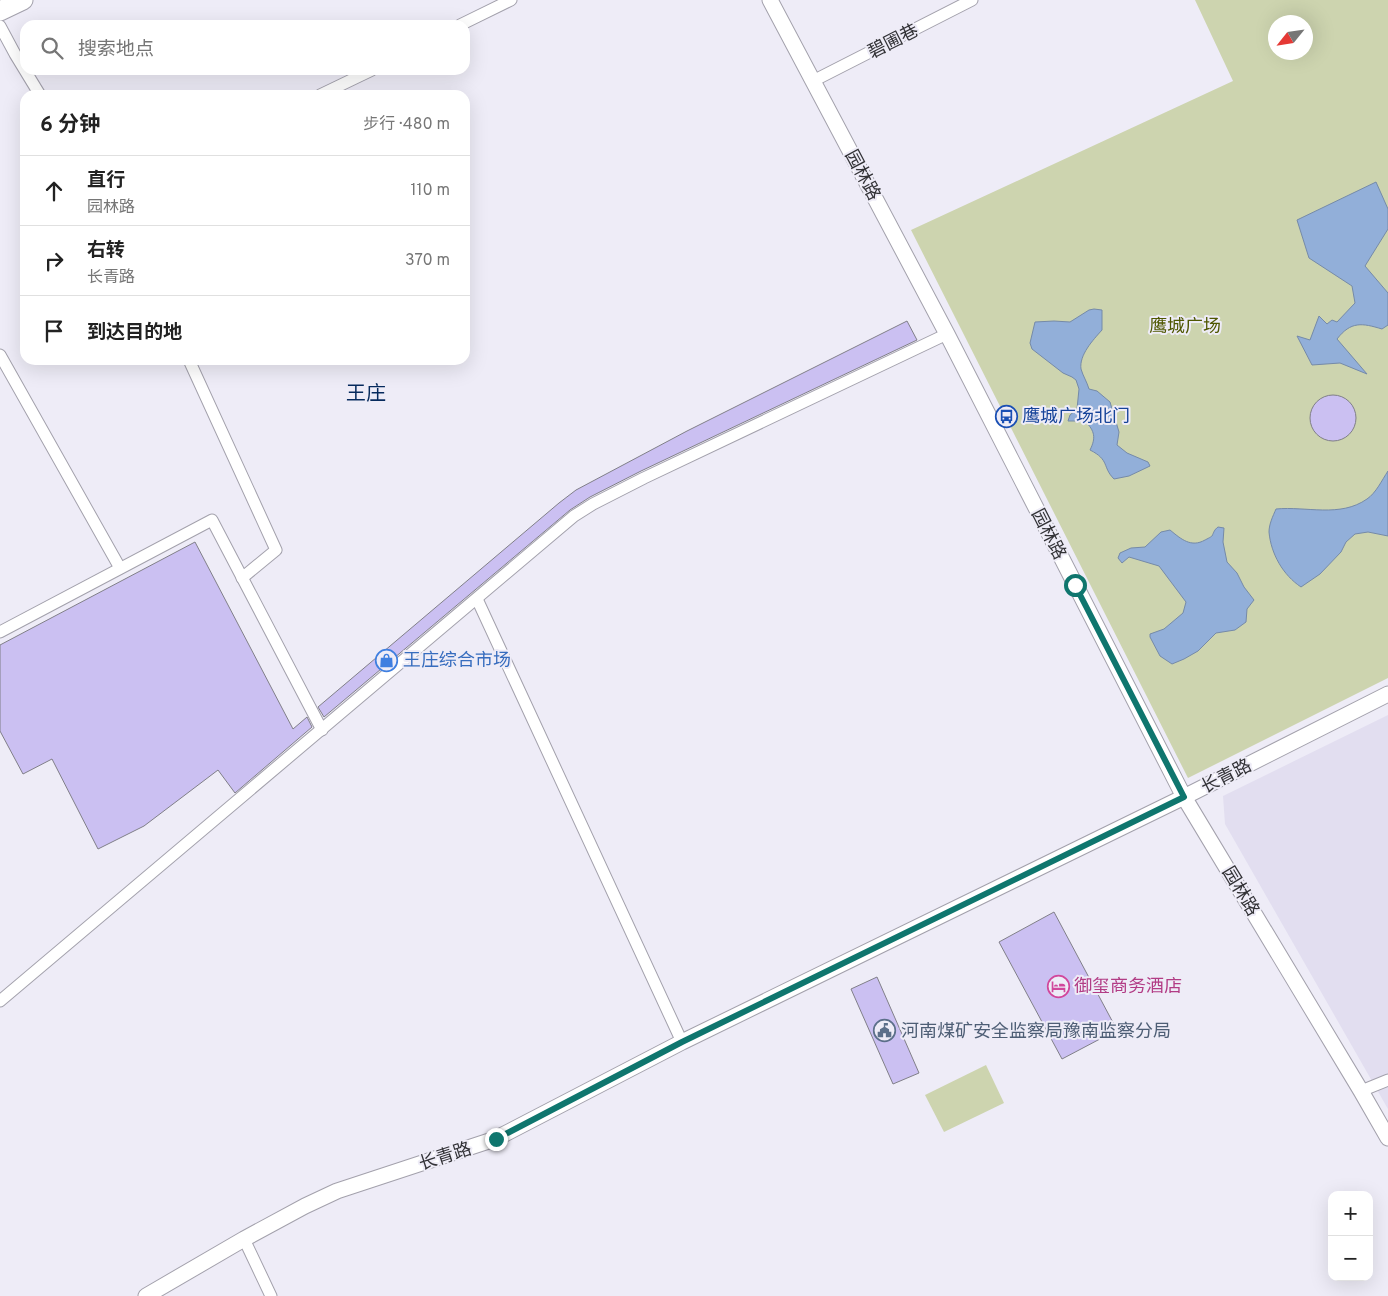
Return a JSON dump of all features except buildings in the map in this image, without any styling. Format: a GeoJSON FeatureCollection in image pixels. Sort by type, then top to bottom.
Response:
{"type":"FeatureCollection","features":[{"type":"Feature","properties":{"kind":"main road"},"geometry":{"type":"LineString","coordinates":[[0,10],[23,0]]}},
{"type":"Feature","properties":{"kind":"street"},"geometry":{"type":"LineString","coordinates":[[470,20],[511,0]]}},
{"type":"Feature","properties":{"kind":"street","name":"园林路"},"geometry":{"type":"LineString","coordinates":[[770,0],[947,334],[1184,797],[1388,1138]]}},
{"type":"Feature","properties":{"kind":"street","name":"碧圃巷"},"geometry":{"type":"LineString","coordinates":[[813,81],[972,0]]}},
{"type":"Feature","properties":{"kind":"street"},"geometry":{"type":"LineString","coordinates":[[0,26],[20,62]]}},
{"type":"Feature","properties":{"kind":"street"},"geometry":{"type":"LineString","coordinates":[[28,75],[37,90]]}},
{"type":"Feature","properties":{"kind":"street"},"geometry":{"type":"LineString","coordinates":[[330,90],[362,75]]}},
{"type":"Feature","properties":{"kind":"street"},"geometry":{"type":"LineString","coordinates":[[0,1001],[574,516],[644,478],[947,334]]}},
{"type":"Feature","properties":{"kind":"street"},"geometry":{"type":"LineString","coordinates":[[0,355],[120,568]]}},
{"type":"Feature","properties":{"kind":"street"},"geometry":{"type":"LineString","coordinates":[[192,365],[276,550],[242,578]]}},
{"type":"Feature","properties":{"kind":"street"},"geometry":{"type":"LineString","coordinates":[[0,632],[212,520],[322,730]]}},
{"type":"Feature","properties":{"kind":"street"},"geometry":{"type":"LineString","coordinates":[[477,599],[682,1042]]}},
{"type":"Feature","properties":{"kind":"street","name":"长青路"},"geometry":{"type":"LineString","coordinates":[[146,1296],[305,1206],[337,1191],[496,1139],[682,1042],[1184,797],[1388,694]]}},
{"type":"Feature","properties":{"kind":"street"},"geometry":{"type":"LineString","coordinates":[[1361,1091],[1388,1080]]}},
{"type":"Feature","properties":{"kind":"street"},"geometry":{"type":"LineString","coordinates":[[244,1239],[271,1296]]}},
{"type":"Feature","properties":{"kind":"shaded area"},"geometry":{"type":"Polygon","coordinates":[[[1388,715],[1388,1109],[1225,824],[1223,796],[1388,715]]]}},
{"type":"Feature","properties":{"kind":"green space","name":"鹰城广场"},"geometry":{"type":"Polygon","coordinates":[[[1195,0],[1388,0],[1388,678],[1188,778],[911,230],[1233,81],[1195,0]]]}},
{"type":"Feature","properties":{"kind":"green space"},"geometry":{"type":"Polygon","coordinates":[[[986,1065],[1004,1103],[944,1132],[925,1095],[986,1065]]]}},
{"type":"Feature","properties":{"kind":"water"},"geometry":{"type":"Polygon","coordinates":[[[1376,182],[1388,209],[1388,229],[1365,266],[1388,293],[1388,325],[1382,329],[1363,325],[1352,326],[1337,339],[1367,374],[1340,363],[1312,365],[1297,336],[1310,340],[1319,316],[1327,324],[1332,320],[1337,322],[1355,303],[1352,286],[1309,258],[1297,220],[1376,182]]]}},
{"type":"Feature","properties":{"kind":"water"},"geometry":{"type":"Polygon","coordinates":[[[1089,310],[1102,310],[1102,330],[1084,353],[1081,364],[1082,372],[1089,389],[1097,391],[1110,402],[1119,432],[1117,445],[1127,453],[1148,462],[1150,466],[1129,476],[1114,479],[1103,460],[1090,450],[1093,442],[1093,431],[1085,421],[1068,421],[1070,415],[1077,409],[1079,389],[1076,380],[1063,373],[1032,349],[1030,343],[1035,322],[1070,322],[1089,310]]]}},
{"type":"Feature","properties":{"kind":"water"},"geometry":{"type":"Polygon","coordinates":[[[1388,471],[1388,536],[1368,532],[1355,534],[1346,542],[1341,552],[1320,574],[1301,587],[1283,570],[1272,548],[1269,532],[1271,520],[1276,509],[1334,510],[1357,505],[1373,493],[1388,471]]]}},
{"type":"Feature","properties":{"kind":"water"},"geometry":{"type":"Polygon","coordinates":[[[1218,527],[1224,528],[1223,542],[1227,562],[1237,573],[1244,587],[1254,600],[1247,609],[1246,622],[1235,630],[1216,633],[1198,651],[1172,664],[1160,656],[1150,634],[1164,629],[1183,613],[1186,602],[1159,566],[1129,557],[1122,563],[1118,558],[1120,553],[1131,548],[1145,547],[1161,532],[1170,530],[1182,539],[1195,543],[1211,536],[1218,527]]]}},
{"type":"Feature","properties":{"kind":"place","name":"鹰城广场北门"},"geometry":{"type":"Point","coordinates":[1006,416]}},
{"type":"Feature","properties":{"kind":"place","name":"王庄综合市场"},"geometry":{"type":"Point","coordinates":[387,660]}},
{"type":"Feature","properties":{"kind":"place","name":"御玺商务酒店"},"geometry":{"type":"Point","coordinates":[1058,986]}},
{"type":"Feature","properties":{"kind":"place","name":"河南煤矿安全监察局豫南监察分局"},"geometry":{"type":"Point","coordinates":[885,1031]}},
{"type":"Feature","properties":{"kind":"district","name":"王庄"},"geometry":{"type":"Point","coordinates":[366,393]}},
{"type":"Feature","properties":{"kind":"route"},"geometry":{"type":"LineString","coordinates":[[496,1139],[657,1054],[1184,797],[1075,585]]}}]}
